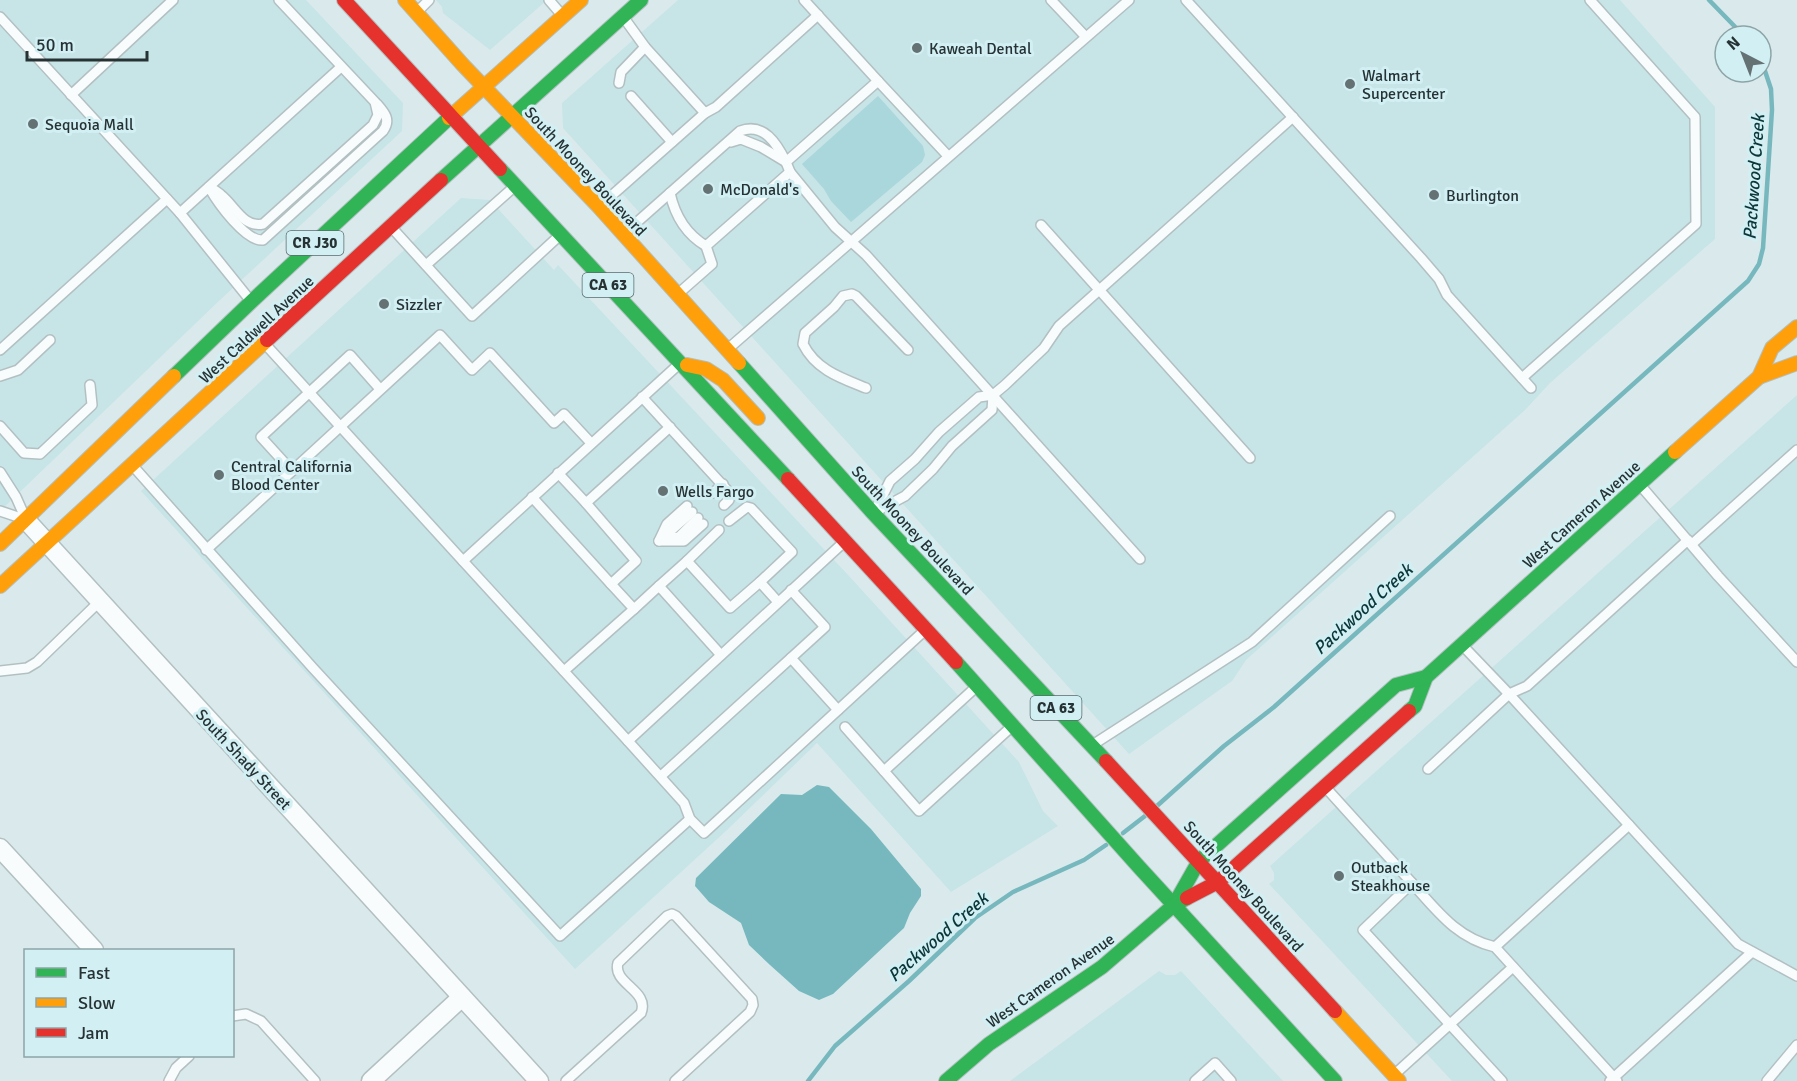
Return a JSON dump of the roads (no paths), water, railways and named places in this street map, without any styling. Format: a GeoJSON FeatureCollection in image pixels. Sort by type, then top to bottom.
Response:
{"type":"FeatureCollection","features":[{"type":"Feature","properties":{"kind":"main road","name":"CA 63"},"geometry":{"type":"LineString","coordinates":[[344,0],[846,540],[1134,862],[1335,1081]]}},
{"type":"Feature","properties":{"kind":"main road","name":"South Mooney Boulevard"},"geometry":{"type":"LineString","coordinates":[[405,0],[677,294],[867,515],[1092,745],[1396,1078]]}},
{"type":"Feature","properties":{"kind":"main road","name":"West Caldwell Avenue"},"geometry":{"type":"LineString","coordinates":[[0,544],[252,302],[484,86],[581,0]]}},
{"type":"Feature","properties":{"kind":"main road","name":"West Caldwell Avenue"},"geometry":{"type":"LineString","coordinates":[[0,586],[511,115],[641,0]]}},
{"type":"Feature","properties":{"kind":"main road","name":"West Cameron Avenue"},"geometry":{"type":"LineString","coordinates":[[1759,377],[1772,348],[1797,327]]}},
{"type":"Feature","properties":{"kind":"main road"},"geometry":{"type":"LineString","coordinates":[[679,363],[706,369],[723,380],[771,432]]}},
{"type":"Feature","properties":{"kind":"main road","name":"West Cameron Avenue"},"geometry":{"type":"LineString","coordinates":[[946,1081],[989,1044],[1107,962],[1174,905],[1218,882],[1415,706],[1426,677],[1639,484],[1759,377],[1797,363]]}},
{"type":"Feature","properties":{"kind":"main road"},"geometry":{"type":"LineString","coordinates":[[846,540],[861,536]]}},
{"type":"Feature","properties":{"kind":"main road","name":"West Cameron Avenue"},"geometry":{"type":"LineString","coordinates":[[1174,905],[1199,861],[1396,685],[1426,677]]}},
{"type":"Feature","properties":{"kind":"main road"},"geometry":{"type":"LineString","coordinates":[[1016,684],[1047,699]]}},
{"type":"Feature","properties":{"kind":"street","name":"South Shady Street"},"geometry":{"type":"LineString","coordinates":[[26,520],[539,1081]]}},
{"type":"Feature","properties":{"kind":"street"},"geometry":{"type":"LineString","coordinates":[[0,848],[92,949]]}},
{"type":"Feature","properties":{"kind":"street"},"geometry":{"type":"LineString","coordinates":[[371,1081],[462,997]]}},
{"type":"Feature","properties":{"kind":"lane"},"geometry":{"type":"LineString","coordinates":[[71,95],[174,0]]}},
{"type":"Feature","properties":{"kind":"lane"},"geometry":{"type":"LineString","coordinates":[[209,187],[217,201],[250,237],[259,241],[263,240],[387,125],[386,114],[279,0]]}},
{"type":"Feature","properties":{"kind":"lane"},"geometry":{"type":"LineString","coordinates":[[416,12],[429,0]]}},
{"type":"Feature","properties":{"kind":"lane"},"geometry":{"type":"LineString","coordinates":[[549,0],[563,15]]}},
{"type":"Feature","properties":{"kind":"lane"},"geometry":{"type":"LineString","coordinates":[[1051,0],[1085,36]]}},
{"type":"Feature","properties":{"kind":"lane"},"geometry":{"type":"LineString","coordinates":[[727,350],[1129,0]]}},
{"type":"Feature","properties":{"kind":"lane"},"geometry":{"type":"LineString","coordinates":[[1186,0],[1421,258],[1439,279],[1447,295],[1531,388]]}},
{"type":"Feature","properties":{"kind":"lane"},"geometry":{"type":"LineString","coordinates":[[1522,378],[1696,224],[1695,117],[1590,0]]}},
{"type":"Feature","properties":{"kind":"lane"},"geometry":{"type":"LineString","coordinates":[[810,2],[818,15],[948,156]]}},
{"type":"Feature","properties":{"kind":"lane"},"geometry":{"type":"LineString","coordinates":[[598,207],[705,113],[716,107],[818,15]]}},
{"type":"Feature","properties":{"kind":"lane"},"geometry":{"type":"LineString","coordinates":[[623,16],[645,47],[705,113]]}},
{"type":"Feature","properties":{"kind":"lane"},"geometry":{"type":"LineString","coordinates":[[0,17],[180,213],[252,302]]}},
{"type":"Feature","properties":{"kind":"lane"},"geometry":{"type":"LineString","coordinates":[[619,82],[621,72],[645,47]]}},
{"type":"Feature","properties":{"kind":"lane"},"geometry":{"type":"LineString","coordinates":[[180,213],[341,67]]}},
{"type":"Feature","properties":{"kind":"lane"},"geometry":{"type":"LineString","coordinates":[[786,162],[878,81]]}},
{"type":"Feature","properties":{"kind":"lane"},"geometry":{"type":"LineString","coordinates":[[631,96],[672,142]]}},
{"type":"Feature","properties":{"kind":"lane"},"geometry":{"type":"LineString","coordinates":[[209,187],[222,195],[246,222],[257,226],[263,225],[373,125],[378,115],[375,102]]}},
{"type":"Feature","properties":{"kind":"lane"},"geometry":{"type":"LineString","coordinates":[[867,515],[890,481],[915,459],[939,432],[979,397],[993,395],[1044,348],[1059,326],[1293,117]]}},
{"type":"Feature","properties":{"kind":"lane"},"geometry":{"type":"LineString","coordinates":[[623,234],[740,131],[747,128],[767,134],[790,172],[835,227],[853,241],[1140,559]]}},
{"type":"Feature","properties":{"kind":"lane"},"geometry":{"type":"LineString","coordinates":[[727,143],[741,139],[761,147],[786,162]]}},
{"type":"Feature","properties":{"kind":"lane"},"geometry":{"type":"LineString","coordinates":[[706,246],[790,172]]}},
{"type":"Feature","properties":{"kind":"lane"},"geometry":{"type":"LineString","coordinates":[[426,265],[516,186]]}},
{"type":"Feature","properties":{"kind":"lane"},"geometry":{"type":"LineString","coordinates":[[670,193],[673,207],[680,221],[697,240],[706,246],[712,264],[677,294]]}},
{"type":"Feature","properties":{"kind":"lane"},"geometry":{"type":"LineString","coordinates":[[1,346],[167,199]]}},
{"type":"Feature","properties":{"kind":"lane"},"geometry":{"type":"LineString","coordinates":[[1041,225],[1250,458]]}},
{"type":"Feature","properties":{"kind":"lane"},"geometry":{"type":"LineString","coordinates":[[391,227],[472,316],[561,234]]}},
{"type":"Feature","properties":{"kind":"lane"},"geometry":{"type":"LineString","coordinates":[[866,388],[828,372],[812,357],[803,344],[805,333],[843,296],[852,294],[856,296],[908,350]]}},
{"type":"Feature","properties":{"kind":"lane"},"geometry":{"type":"LineString","coordinates":[[206,550],[440,334],[472,370],[490,353],[554,423],[564,414],[591,443]]}},
{"type":"Feature","properties":{"kind":"lane"},"geometry":{"type":"LineString","coordinates":[[0,376],[18,370],[50,340]]}},
{"type":"Feature","properties":{"kind":"lane"},"geometry":{"type":"LineString","coordinates":[[264,343],[661,776],[684,803],[690,819],[704,833],[927,629]]}},
{"type":"Feature","properties":{"kind":"lane"},"geometry":{"type":"LineString","coordinates":[[292,471],[261,436],[350,355],[380,389]]}},
{"type":"Feature","properties":{"kind":"lane"},"geometry":{"type":"LineString","coordinates":[[463,561],[679,363]]}},
{"type":"Feature","properties":{"kind":"lane"},"geometry":{"type":"LineString","coordinates":[[0,426],[24,453],[40,454],[92,405],[90,385]]}},
{"type":"Feature","properties":{"kind":"lane"},"geometry":{"type":"LineString","coordinates":[[867,515],[905,496],[933,469],[952,446],[992,410],[993,395]]}},
{"type":"Feature","properties":{"kind":"lane"},"geometry":{"type":"LineString","coordinates":[[642,397],[723,484],[729,500],[716,496],[723,484]]}},
{"type":"Feature","properties":{"kind":"lane"},"geometry":{"type":"LineString","coordinates":[[586,503],[670,427]]}},
{"type":"Feature","properties":{"kind":"lane"},"geometry":{"type":"LineString","coordinates":[[1428,769],[1509,694],[1527,686],[1797,450]]}},
{"type":"Feature","properties":{"kind":"lane"},"geometry":{"type":"LineString","coordinates":[[132,465],[206,550],[560,936],[690,819]]}},
{"type":"Feature","properties":{"kind":"lane"},"geometry":{"type":"LineString","coordinates":[[0,472],[16,497],[26,520]]}},
{"type":"Feature","properties":{"kind":"lane"},"geometry":{"type":"LineString","coordinates":[[558,473],[636,561],[611,584]]}},
{"type":"Feature","properties":{"kind":"lane"},"geometry":{"type":"LineString","coordinates":[[1639,484],[1797,662]]}},
{"type":"Feature","properties":{"kind":"lane"},"geometry":{"type":"LineString","coordinates":[[532,497],[634,609]]}},
{"type":"Feature","properties":{"kind":"lane"},"geometry":{"type":"LineString","coordinates":[[687,561],[730,608],[792,552],[751,508],[742,509],[729,521]]}},
{"type":"Feature","properties":{"kind":"lane"},"geometry":{"type":"LineString","coordinates":[[0,511],[26,520]]}},
{"type":"Feature","properties":{"kind":"lane"},"geometry":{"type":"LineString","coordinates":[[695,515],[679,537],[659,541],[667,524],[695,515]]}},
{"type":"Feature","properties":{"kind":"lane"},"geometry":{"type":"LineString","coordinates":[[1092,745],[1252,642],[1390,516]]}},
{"type":"Feature","properties":{"kind":"lane"},"geometry":{"type":"LineString","coordinates":[[564,672],[719,530]]}},
{"type":"Feature","properties":{"kind":"lane"},"geometry":{"type":"LineString","coordinates":[[628,741],[846,540]]}},
{"type":"Feature","properties":{"kind":"lane"},"geometry":{"type":"LineString","coordinates":[[760,582],[778,602]]}},
{"type":"Feature","properties":{"kind":"lane"},"geometry":{"type":"LineString","coordinates":[[659,586],[721,655]]}},
{"type":"Feature","properties":{"kind":"lane"},"geometry":{"type":"LineString","coordinates":[[661,776],[825,627],[791,590]]}},
{"type":"Feature","properties":{"kind":"lane"},"geometry":{"type":"LineString","coordinates":[[0,671],[27,668],[37,662],[100,601]]}},
{"type":"Feature","properties":{"kind":"lane"},"geometry":{"type":"LineString","coordinates":[[1461,644],[1738,944],[1797,976]]}},
{"type":"Feature","properties":{"kind":"lane"},"geometry":{"type":"LineString","coordinates":[[791,658],[838,710]]}},
{"type":"Feature","properties":{"kind":"lane"},"geometry":{"type":"LineString","coordinates":[[884,771],[978,686]]}},
{"type":"Feature","properties":{"kind":"lane"},"geometry":{"type":"LineString","coordinates":[[844,727],[919,810],[1013,725]]}},
{"type":"Feature","properties":{"kind":"lane"},"geometry":{"type":"LineString","coordinates":[[1325,787],[1412,884],[1456,929],[1469,939],[1496,947],[1614,1080],[1752,952]]}},
{"type":"Feature","properties":{"kind":"lane"},"geometry":{"type":"LineString","coordinates":[[1496,947],[1629,825]]}},
{"type":"Feature","properties":{"kind":"lane"},"geometry":{"type":"LineString","coordinates":[[1412,884],[1364,930],[1502,1081]]}},
{"type":"Feature","properties":{"kind":"lane"},"geometry":{"type":"LineString","coordinates":[[566,1081],[641,1013],[644,1006],[641,998],[618,974],[616,968],[618,963],[667,916],[672,914],[752,999],[753,1005],[750,1011],[675,1081]]}},
{"type":"Feature","properties":{"kind":"lane"},"geometry":{"type":"LineString","coordinates":[[1396,1078],[1450,1024],[1513,967]]}},
{"type":"Feature","properties":{"kind":"lane"},"geometry":{"type":"LineString","coordinates":[[234,1016],[246,1014],[261,1021],[315,1081]]}},
{"type":"Feature","properties":{"kind":"lane"},"geometry":{"type":"LineString","coordinates":[[1767,1081],[1797,1045]]}},
{"type":"Feature","properties":{"kind":"lane"},"geometry":{"type":"LineString","coordinates":[[169,1081],[176,1068],[188,1057]]}},
{"type":"Feature","properties":{"kind":"lane"},"geometry":{"type":"LineString","coordinates":[[1195,1081],[1215,1063],[1231,1081]]}},
{"type":"Feature","properties":{"kind":"waterway","name":"Packwood Creek"},"geometry":{"type":"LineString","coordinates":[[1709,0],[1732,24]]}},
{"type":"Feature","properties":{"kind":"waterway","name":"Packwood Creek"},"geometry":{"type":"LineString","coordinates":[[1158,805],[1224,746],[1274,707],[1748,281],[1759,264],[1763,248],[1772,110],[1769,84]]}},
{"type":"Feature","properties":{"kind":"waterway","name":"Packwood Creek"},"geometry":{"type":"LineString","coordinates":[[1123,833],[1145,816]]}},
{"type":"Feature","properties":{"kind":"waterway","name":"Packwood Creek"},"geometry":{"type":"LineString","coordinates":[[808,1081],[835,1046],[909,981],[975,918],[1013,892],[1084,860],[1106,845]]}},
{"type":"Feature","properties":{"kind":"place","name":"Kaweah Dental"},"geometry":{"type":"Point","coordinates":[917,48]}},
{"type":"Feature","properties":{"kind":"place","name":"Walmart Supercenter"},"geometry":{"type":"Point","coordinates":[1350,84]}},
{"type":"Feature","properties":{"kind":"place","name":"Sequoia Mall"},"geometry":{"type":"Point","coordinates":[33,124]}},
{"type":"Feature","properties":{"kind":"place","name":"McDonald's"},"geometry":{"type":"Point","coordinates":[708,189]}},
{"type":"Feature","properties":{"kind":"place","name":"Burlington"},"geometry":{"type":"Point","coordinates":[1434,195]}},
{"type":"Feature","properties":{"kind":"place","name":"Sizzler"},"geometry":{"type":"Point","coordinates":[384,304]}},
{"type":"Feature","properties":{"kind":"place","name":"Central California Blood Center"},"geometry":{"type":"Point","coordinates":[219,475]}},
{"type":"Feature","properties":{"kind":"place","name":"Wells Fargo"},"geometry":{"type":"Point","coordinates":[663,491]}},
{"type":"Feature","properties":{"kind":"place","name":"Outback Steakhouse"},"geometry":{"type":"Point","coordinates":[1339,876]}}]}
